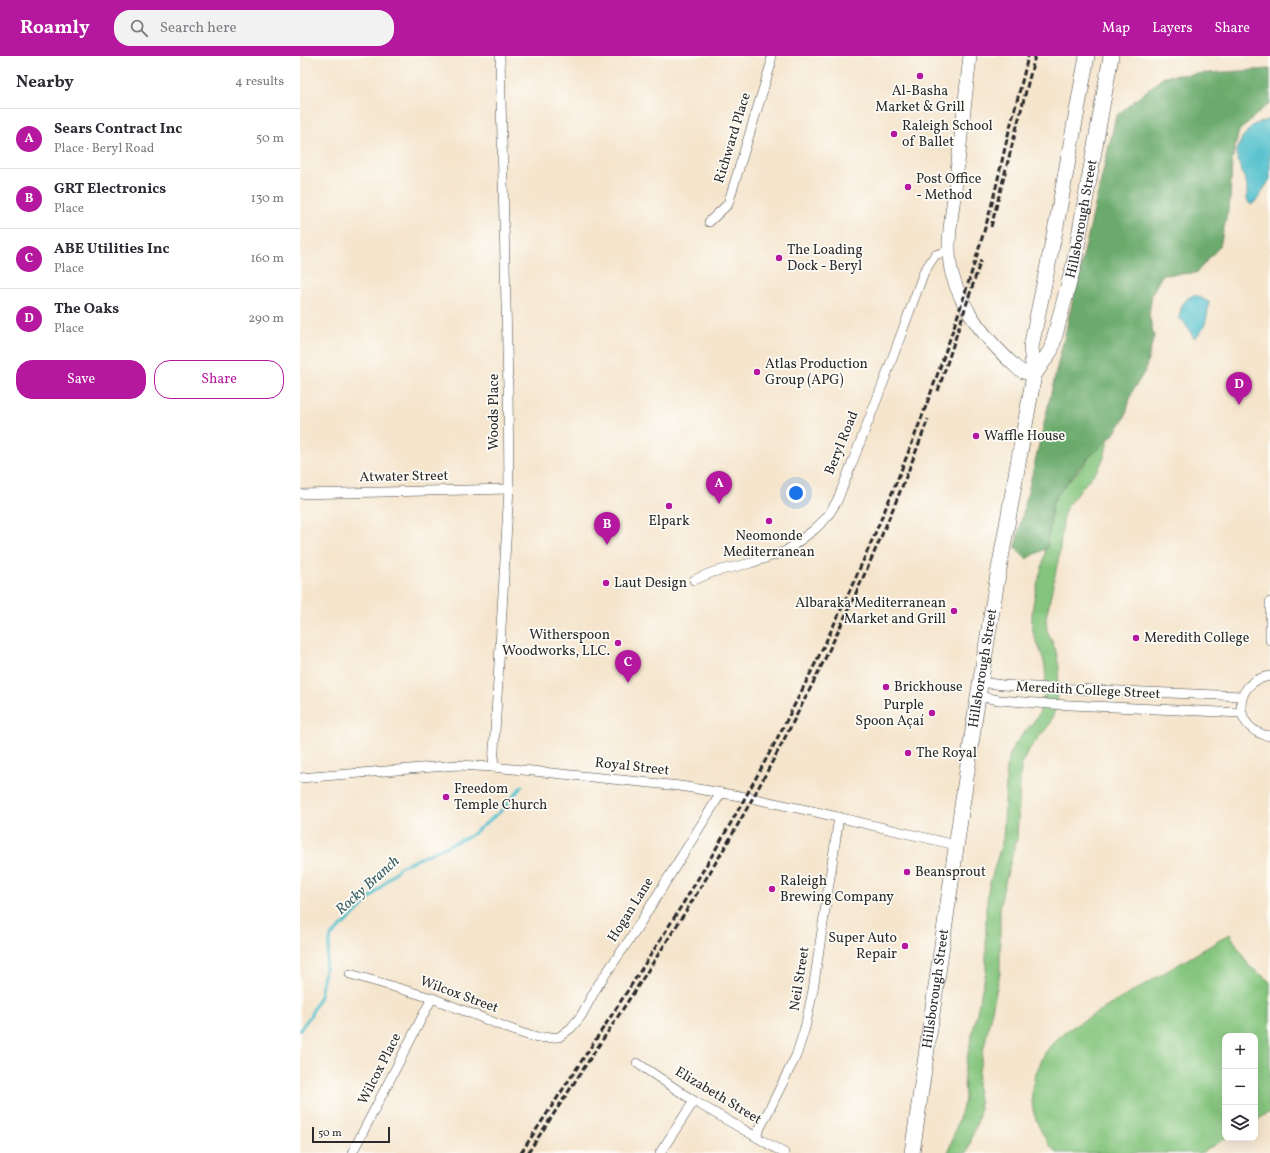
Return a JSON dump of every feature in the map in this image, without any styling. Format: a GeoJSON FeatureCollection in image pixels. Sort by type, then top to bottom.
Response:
{"type":"FeatureCollection","features":[{"type":"Feature","properties":{"kind":"main road","name":"Hillsborough Street"},"geometry":{"type":"LineString","coordinates":[[912,1153],[979,689],[1034,375],[1031,347],[1057,221],[1087,56]]}},
{"type":"Feature","properties":{"kind":"main road","name":"Hillsborough Street"},"geometry":{"type":"LineString","coordinates":[[1034,375],[1051,350],[1067,293],[1085,207],[1111,56]]}},
{"type":"Feature","properties":{"kind":"street","name":"Woods Place"},"geometry":{"type":"LineString","coordinates":[[493,767],[508,489],[508,387],[500,56]]}},
{"type":"Feature","properties":{"kind":"street","name":"Richward Place"},"geometry":{"type":"LineString","coordinates":[[709,222],[728,204],[770,64],[770,56]]}},
{"type":"Feature","properties":{"kind":"street"},"geometry":{"type":"LineString","coordinates":[[970,56],[949,252],[950,266],[956,286],[974,322],[984,335],[1017,368],[1034,375]]}},
{"type":"Feature","properties":{"kind":"street","name":"Beryl Road"},"geometry":{"type":"LineString","coordinates":[[694,580],[713,572],[751,563],[786,551],[815,529],[827,517],[837,501],[846,479],[924,272],[935,255],[949,252]]}},
{"type":"Feature","properties":{"kind":"street","name":"Atwater Street"},"geometry":{"type":"LineString","coordinates":[[300,494],[508,489]]}},
{"type":"Feature","properties":{"kind":"street"},"geometry":{"type":"LineString","coordinates":[[1270,602],[1270,640]]}},
{"type":"Feature","properties":{"kind":"street"},"geometry":{"type":"LineString","coordinates":[[1270,676],[1262,677],[1254,681],[1242,696],[1241,705],[1245,722],[1260,734],[1270,736]]}},
{"type":"Feature","properties":{"kind":"street","name":"Meredith College Street"},"geometry":{"type":"LineString","coordinates":[[979,689],[1003,685],[1242,696]]}},
{"type":"Feature","properties":{"kind":"street","name":"Meredith College Street"},"geometry":{"type":"LineString","coordinates":[[979,689],[999,700],[1049,704],[1242,713]]}},
{"type":"Feature","properties":{"kind":"street"},"geometry":{"type":"LineString","coordinates":[[1198,694],[1198,710]]}},
{"type":"Feature","properties":{"kind":"street","name":"Royal Street"},"geometry":{"type":"LineString","coordinates":[[300,778],[458,766],[493,767],[680,786],[721,792],[839,817],[956,845]]}},
{"type":"Feature","properties":{"kind":"street","name":"Hogan Lane"},"geometry":{"type":"LineString","coordinates":[[559,1037],[582,1016],[598,985],[632,936],[721,792]]}},
{"type":"Feature","properties":{"kind":"street","name":"Neil Street"},"geometry":{"type":"LineString","coordinates":[[756,1136],[796,1056],[805,1028],[813,990],[839,817]]}},
{"type":"Feature","properties":{"kind":"street","name":"Wilcox Street"},"geometry":{"type":"LineString","coordinates":[[350,974],[432,998],[537,1038],[559,1037]]}},
{"type":"Feature","properties":{"kind":"street","name":"Wilcox Place"},"geometry":{"type":"LineString","coordinates":[[352,1153],[432,998]]}},
{"type":"Feature","properties":{"kind":"street","name":"Elizabeth Street"},"geometry":{"type":"LineString","coordinates":[[637,1063],[694,1101],[784,1153]]}},
{"type":"Feature","properties":{"kind":"street"},"geometry":{"type":"LineString","coordinates":[[660,1153],[694,1101]]}},
{"type":"Feature","properties":{"kind":"green space"},"geometry":{"type":"Polygon","coordinates":[[[1270,69],[1270,104],[1261,110],[1239,131],[1232,160],[1230,201],[1220,246],[1196,273],[1162,275],[1152,294],[1149,315],[1154,336],[1145,371],[1132,392],[1125,417],[1113,435],[1088,458],[1053,501],[1047,548],[1026,559],[1015,547],[1116,116],[1165,76],[1270,69]]]}},
{"type":"Feature","properties":{"kind":"green space"},"geometry":{"type":"Polygon","coordinates":[[[1179,144],[1104,458],[1098,469],[1070,502],[1064,513],[1059,556],[1046,618],[1047,630],[1056,651],[1059,667],[1057,705],[1049,725],[1027,752],[1021,767],[1017,838],[1003,890],[1000,909],[1000,973],[978,1075],[977,1087],[980,1108],[979,1116],[967,1153],[948,1153],[965,1100],[964,1072],[986,971],[986,908],[989,886],[1003,839],[1007,764],[1014,746],[1039,714],[1043,702],[1045,667],[1043,657],[1034,634],[1032,616],[1034,598],[1045,553],[1047,526],[1050,512],[1059,493],[1083,466],[1091,454],[1179,144]]]}},
{"type":"Feature","properties":{"kind":"green space"},"geometry":{"type":"Polygon","coordinates":[[[1230,934],[1249,966],[1270,982],[1270,1090],[1267,1093],[1267,1098],[1270,1112],[1258,1119],[1258,1033],[1222,1033],[1222,1140],[1201,1153],[1056,1153],[1041,1132],[1036,1121],[1032,1098],[1036,1075],[1044,1055],[1054,1042],[1066,1031],[1230,934]]]}},
{"type":"Feature","properties":{"kind":"water"},"geometry":{"type":"Polygon","coordinates":[[[1270,119],[1270,179],[1257,200],[1251,205],[1247,200],[1247,185],[1236,153],[1242,138],[1253,125],[1270,119]]]}},
{"type":"Feature","properties":{"kind":"water"},"geometry":{"type":"Polygon","coordinates":[[[1195,295],[1209,302],[1207,317],[1202,331],[1194,338],[1184,322],[1179,318],[1186,300],[1195,295]]]}},
{"type":"Feature","properties":{"kind":"waterway","name":"Rocky Branch"},"geometry":{"type":"LineString","coordinates":[[300,1030],[310,1016],[320,996],[331,936],[359,910],[400,867],[470,836],[501,811],[522,786]]}},
{"type":"Feature","properties":{"kind":"railway"},"geometry":{"type":"LineString","coordinates":[[521,1153],[637,976],[720,842],[783,728],[850,589],[881,519],[910,447],[962,302],[991,206],[1028,56]]}},
{"type":"Feature","properties":{"kind":"railway"},"geometry":{"type":"LineString","coordinates":[[991,227],[1035,56]]}},
{"type":"Feature","properties":{"kind":"railway"},"geometry":{"type":"LineString","coordinates":[[938,391],[981,260]]}},
{"type":"Feature","properties":{"kind":"railway"},"geometry":{"type":"LineString","coordinates":[[528,1153],[641,981],[735,830],[787,734],[844,620],[902,487],[928,419]]}},
{"type":"Feature","properties":{"kind":"place","name":"Al-Basha Market & Grill"},"geometry":{"type":"Point","coordinates":[920,76]}},
{"type":"Feature","properties":{"kind":"place","name":"Raleigh School of Ballet"},"geometry":{"type":"Point","coordinates":[894,134]}},
{"type":"Feature","properties":{"kind":"place","name":"Post Office - Method"},"geometry":{"type":"Point","coordinates":[908,187]}},
{"type":"Feature","properties":{"kind":"place","name":"The Loading Dock - Beryl"},"geometry":{"type":"Point","coordinates":[779,258]}},
{"type":"Feature","properties":{"kind":"place","name":"Atlas Production Group (APG)"},"geometry":{"type":"Point","coordinates":[757,372]}},
{"type":"Feature","properties":{"kind":"place","name":"The Oaks"},"geometry":{"type":"Point","coordinates":[1239,405]}},
{"type":"Feature","properties":{"kind":"place","name":"Waffle House"},"geometry":{"type":"Point","coordinates":[976,436]}},
{"type":"Feature","properties":{"kind":"place","name":"Sears Contract Inc"},"geometry":{"type":"Point","coordinates":[719,504]}},
{"type":"Feature","properties":{"kind":"place","name":"Elpark"},"geometry":{"type":"Point","coordinates":[669,506]}},
{"type":"Feature","properties":{"kind":"place","name":"Neomonde Mediterranean"},"geometry":{"type":"Point","coordinates":[769,521]}},
{"type":"Feature","properties":{"kind":"place","name":"GRT Electronics"},"geometry":{"type":"Point","coordinates":[607,545]}},
{"type":"Feature","properties":{"kind":"place","name":"Laut Design"},"geometry":{"type":"Point","coordinates":[606,583]}},
{"type":"Feature","properties":{"kind":"place","name":"Albaraka Mediterranean Market and Grill"},"geometry":{"type":"Point","coordinates":[954,611]}},
{"type":"Feature","properties":{"kind":"place","name":"Meredith College"},"geometry":{"type":"Point","coordinates":[1136,638]}},
{"type":"Feature","properties":{"kind":"place","name":"Witherspoon Woodworks, LLC."},"geometry":{"type":"Point","coordinates":[618,643]}},
{"type":"Feature","properties":{"kind":"place","name":"ABE Utilities Inc"},"geometry":{"type":"Point","coordinates":[628,683]}},
{"type":"Feature","properties":{"kind":"place","name":"Brickhouse"},"geometry":{"type":"Point","coordinates":[886,687]}},
{"type":"Feature","properties":{"kind":"place","name":"Purple Spoon Açaí"},"geometry":{"type":"Point","coordinates":[932,713]}},
{"type":"Feature","properties":{"kind":"place","name":"The Royal"},"geometry":{"type":"Point","coordinates":[908,753]}},
{"type":"Feature","properties":{"kind":"place","name":"Freedom Temple Church"},"geometry":{"type":"Point","coordinates":[446,797]}},
{"type":"Feature","properties":{"kind":"place","name":"Beansprout"},"geometry":{"type":"Point","coordinates":[907,872]}},
{"type":"Feature","properties":{"kind":"place","name":"Raleigh Brewing Company"},"geometry":{"type":"Point","coordinates":[772,889]}},
{"type":"Feature","properties":{"kind":"place","name":"Super Auto Repair"},"geometry":{"type":"Point","coordinates":[905,946]}}]}
